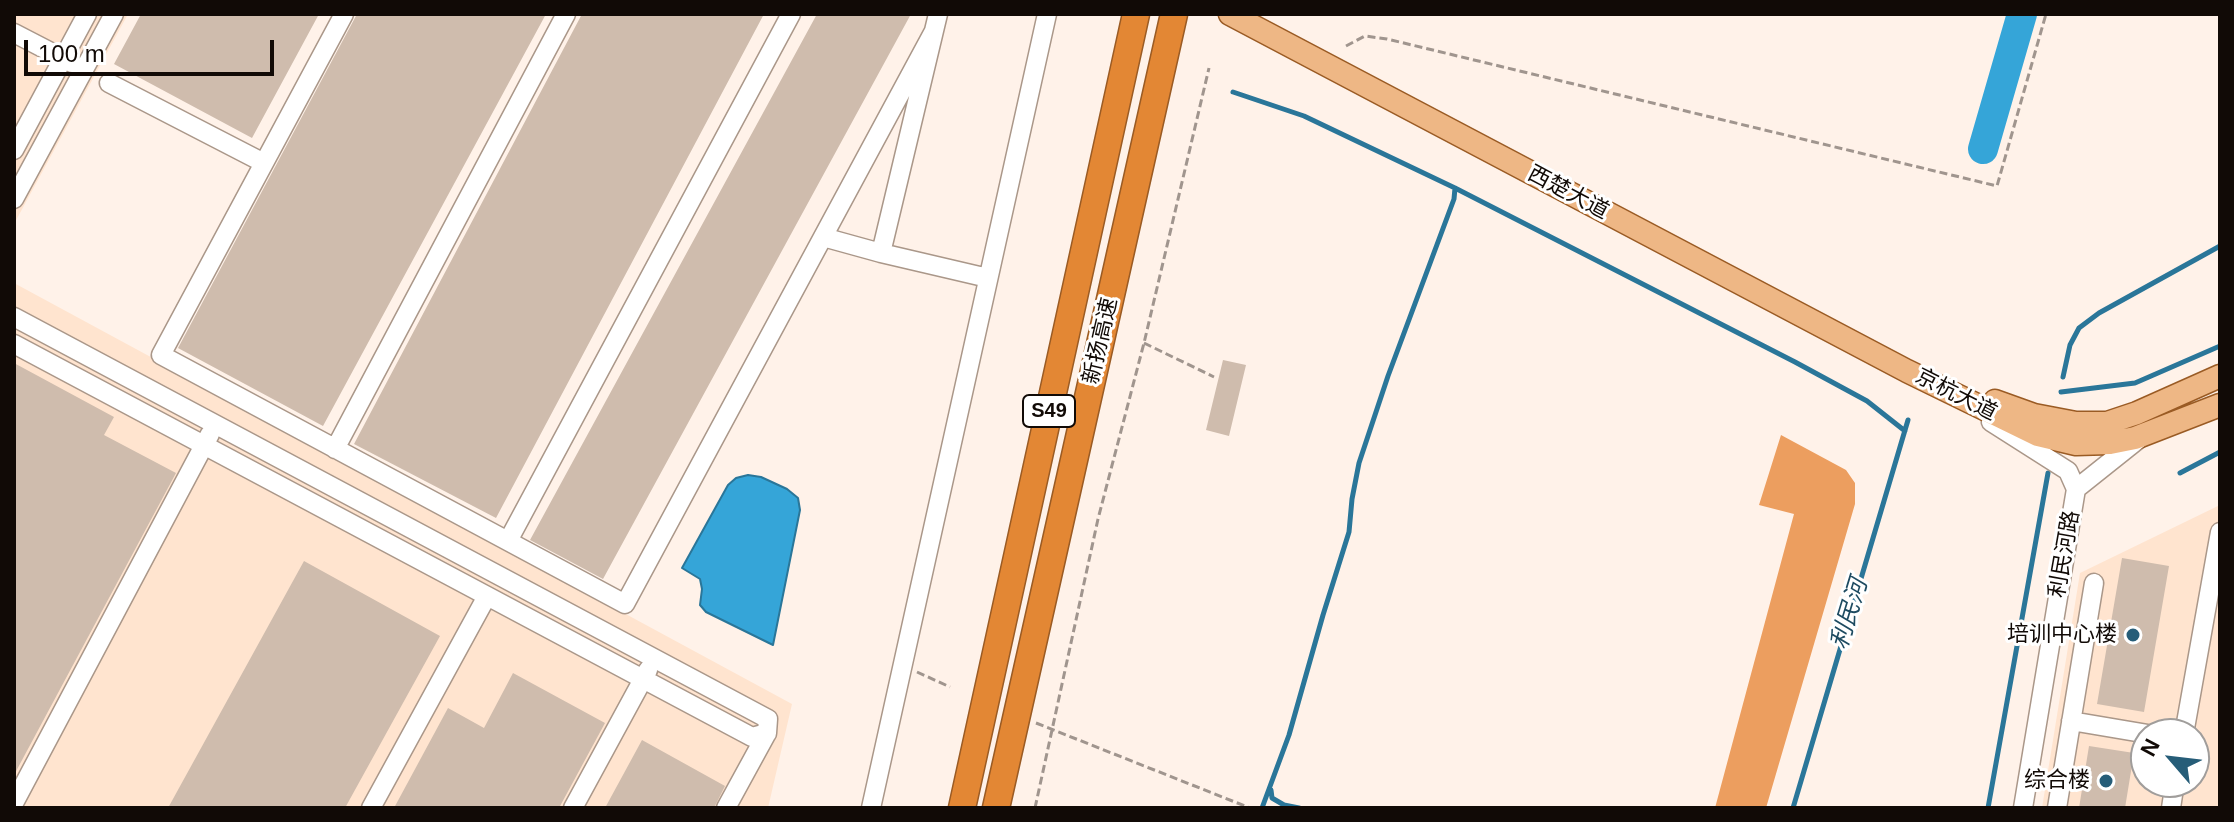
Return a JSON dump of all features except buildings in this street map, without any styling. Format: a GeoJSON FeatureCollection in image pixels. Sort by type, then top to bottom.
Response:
{"type":"FeatureCollection","features":[{"type":"Feature","properties":{"kind":"highway","name":"新扬高速"},"geometry":{"type":"LineString","coordinates":[[962,808],[1136,14]]}},
{"type":"Feature","properties":{"kind":"highway","name":"新扬高速"},"geometry":{"type":"LineString","coordinates":[[996,808],[1172,23]]}},
{"type":"Feature","properties":{"kind":"main road","name":"西楚大道"},"geometry":{"type":"LineString","coordinates":[[1230,14],[1907,371]]}},
{"type":"Feature","properties":{"kind":"main road","name":"京杭大道"},"geometry":{"type":"LineString","coordinates":[[1907,371],[2034,415],[2076,423],[2107,423],[2220,376]]}},
{"type":"Feature","properties":{"kind":"main road","name":"京杭大道"},"geometry":{"type":"LineString","coordinates":[[1907,371],[2038,435],[2076,444],[2110,443],[2147,433],[2220,405]]}},
{"type":"Feature","properties":{"kind":"street"},"geometry":{"type":"LineString","coordinates":[[14,150],[87,14]]}},
{"type":"Feature","properties":{"kind":"street"},"geometry":{"type":"LineString","coordinates":[[14,199],[114,14]]}},
{"type":"Feature","properties":{"kind":"street"},"geometry":{"type":"LineString","coordinates":[[344,14],[161,355],[625,604],[936,22]]}},
{"type":"Feature","properties":{"kind":"street"},"geometry":{"type":"LineString","coordinates":[[335,449],[566,14]]}},
{"type":"Feature","properties":{"kind":"street"},"geometry":{"type":"LineString","coordinates":[[508,541],[791,14]]}},
{"type":"Feature","properties":{"kind":"street"},"geometry":{"type":"LineString","coordinates":[[871,808],[1047,14]]}},
{"type":"Feature","properties":{"kind":"street"},"geometry":{"type":"LineString","coordinates":[[881,253],[936,22]]}},
{"type":"Feature","properties":{"kind":"street"},"geometry":{"type":"LineString","coordinates":[[14,33],[84,70]]}},
{"type":"Feature","properties":{"kind":"street"},"geometry":{"type":"LineString","coordinates":[[109,83],[264,163]]}},
{"type":"Feature","properties":{"kind":"street"},"geometry":{"type":"LineString","coordinates":[[823,237],[988,278]]}},
{"type":"Feature","properties":{"kind":"street"},"geometry":{"type":"LineString","coordinates":[[14,317],[768,719],[767,733],[726,808]]}},
{"type":"Feature","properties":{"kind":"street"},"geometry":{"type":"LineString","coordinates":[[14,344],[752,737],[767,733]]}},
{"type":"Feature","properties":{"kind":"street","name":"利民河路"},"geometry":{"type":"LineString","coordinates":[[1907,371],[2068,471],[2076,489],[2023,808]]}},
{"type":"Feature","properties":{"kind":"street"},"geometry":{"type":"LineString","coordinates":[[14,803],[215,424]]}},
{"type":"Feature","properties":{"kind":"street","name":"利民河路"},"geometry":{"type":"LineString","coordinates":[[2076,489],[2147,433]]}},
{"type":"Feature","properties":{"kind":"street"},"geometry":{"type":"LineString","coordinates":[[2187,718],[2220,532]]}},
{"type":"Feature","properties":{"kind":"street"},"geometry":{"type":"LineString","coordinates":[[2057,808],[2094,583]]}},
{"type":"Feature","properties":{"kind":"street"},"geometry":{"type":"LineString","coordinates":[[371,808],[487,596]]}},
{"type":"Feature","properties":{"kind":"street"},"geometry":{"type":"LineString","coordinates":[[573,808],[653,657]]}},
{"type":"Feature","properties":{"kind":"street"},"geometry":{"type":"LineString","coordinates":[[2071,721],[2130,731]]}},
{"type":"Feature","properties":{"kind":"path"},"geometry":{"type":"LineString","coordinates":[[1346,46],[1365,36],[1387,39],[1997,186],[2046,14]]}},
{"type":"Feature","properties":{"kind":"path"},"geometry":{"type":"LineString","coordinates":[[1035,808],[1098,519],[1144,343],[1209,68]]}},
{"type":"Feature","properties":{"kind":"path"},"geometry":{"type":"LineString","coordinates":[[1144,343],[1214,377]]}},
{"type":"Feature","properties":{"kind":"path"},"geometry":{"type":"LineString","coordinates":[[902,665],[950,687]]}},
{"type":"Feature","properties":{"kind":"path"},"geometry":{"type":"LineString","coordinates":[[1033,722],[1250,808]]}},
{"type":"Feature","properties":{"kind":"shaded area"},"geometry":{"type":"Polygon","coordinates":[[[14,14],[128,14],[14,224],[14,14]]]}},
{"type":"Feature","properties":{"kind":"shaded area"},"geometry":{"type":"Polygon","coordinates":[[[14,283],[792,704],[768,808],[14,808],[14,283]]]}},
{"type":"Feature","properties":{"kind":"shaded area"},"geometry":{"type":"Polygon","coordinates":[[[1781,435],[1846,470],[1855,483],[1855,504],[1766,808],[1715,808],[1794,514],[1759,505],[1781,435]]]}},
{"type":"Feature","properties":{"kind":"shaded area"},"geometry":{"type":"Polygon","coordinates":[[[2220,505],[2220,808],[2042,808],[2080,573],[2220,505]]]}},
{"type":"Feature","properties":{"kind":"water"},"geometry":{"type":"Polygon","coordinates":[[[748,475],[761,477],[787,489],[798,498],[800,510],[773,645],[706,612],[700,605],[700,579],[682,568],[728,485],[736,478],[748,475]]]}},
{"type":"Feature","properties":{"kind":"waterway","name":"利民河"},"geometry":{"type":"LineString","coordinates":[[1983,149],[2022,14]]}},
{"type":"Feature","properties":{"kind":"waterway"},"geometry":{"type":"LineString","coordinates":[[1233,92],[1304,116],[1455,188],[1795,362],[1867,401],[1905,431]]}},
{"type":"Feature","properties":{"kind":"waterway"},"geometry":{"type":"LineString","coordinates":[[1262,808],[1289,735],[1349,532],[1359,463],[1454,199],[1455,188]]}},
{"type":"Feature","properties":{"kind":"waterway"},"geometry":{"type":"LineString","coordinates":[[2063,377],[2070,345],[2079,328],[2099,313],[2220,246]]}},
{"type":"Feature","properties":{"kind":"waterway"},"geometry":{"type":"LineString","coordinates":[[2061,392],[2135,383],[2220,346]]}},
{"type":"Feature","properties":{"kind":"waterway","name":"利民河"},"geometry":{"type":"LineString","coordinates":[[1793,808],[1908,420]]}},
{"type":"Feature","properties":{"kind":"waterway"},"geometry":{"type":"LineString","coordinates":[[2180,473],[2220,452]]}},
{"type":"Feature","properties":{"kind":"waterway"},"geometry":{"type":"LineString","coordinates":[[1988,808],[2048,473]]}},
{"type":"Feature","properties":{"kind":"waterway"},"geometry":{"type":"LineString","coordinates":[[1271,790],[1272,798],[1299,808]]}},
{"type":"Feature","properties":{"kind":"place","name":"培训中心楼"},"geometry":{"type":"Point","coordinates":[2133,635]}},
{"type":"Feature","properties":{"kind":"place","name":"综合楼"},"geometry":{"type":"Point","coordinates":[2106,781]}}]}
